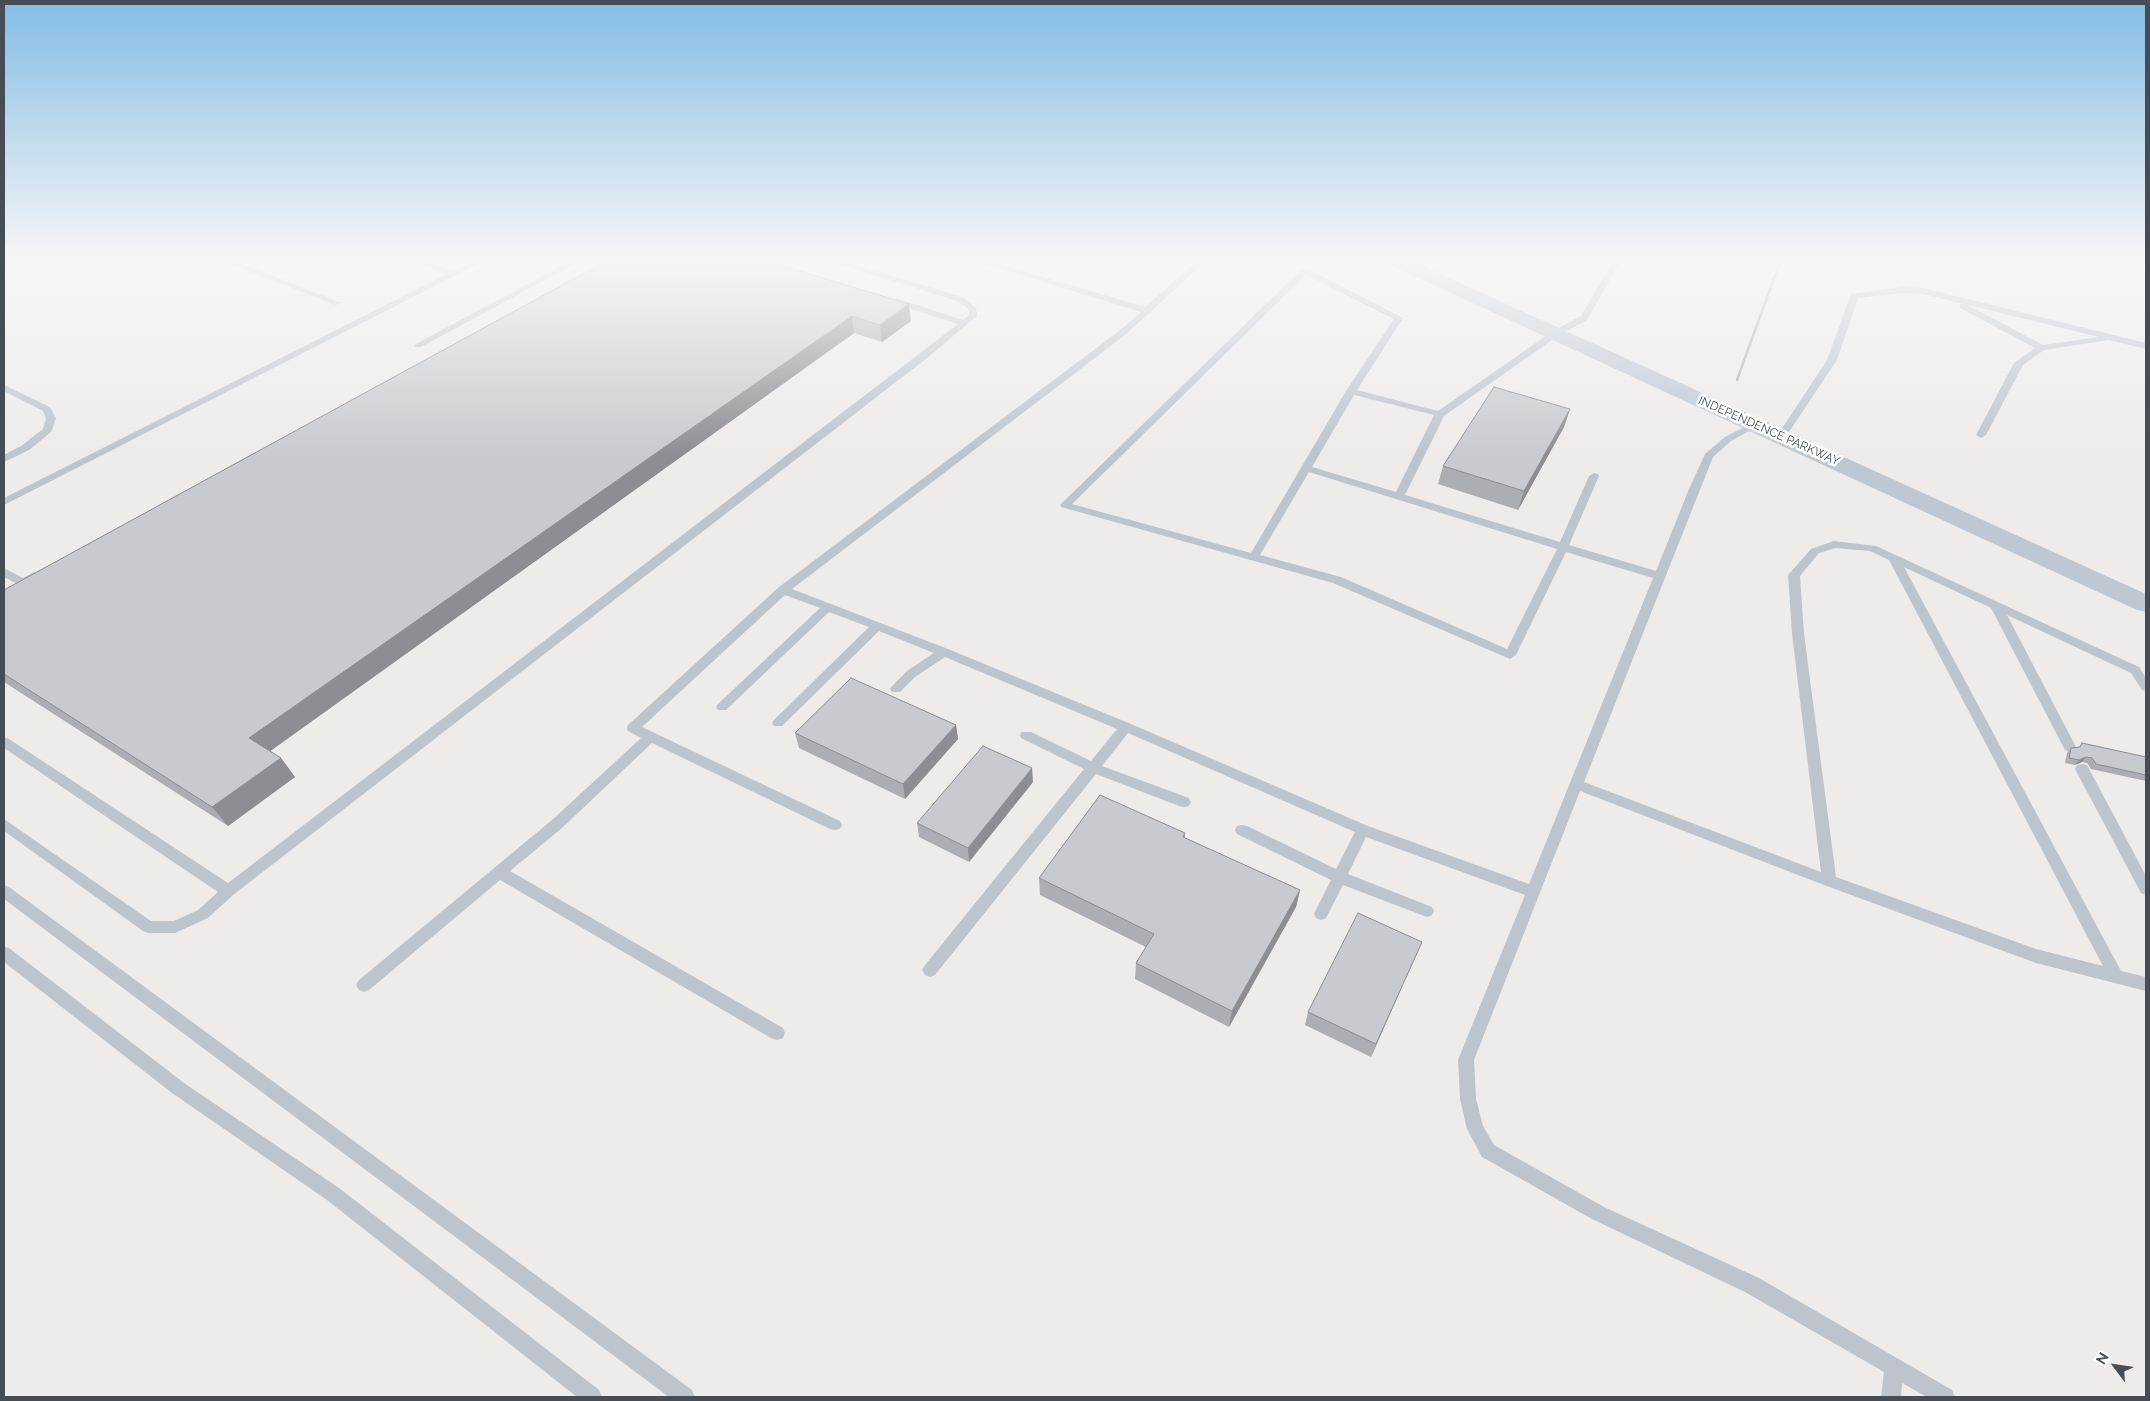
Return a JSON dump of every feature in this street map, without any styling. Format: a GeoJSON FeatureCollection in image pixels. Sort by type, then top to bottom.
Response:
{"type":"FeatureCollection","features":[{"type":"Feature","properties":{"kind":"main road","name":"INDEPENDENCE PARKWAY"},"geometry":{"type":"LineString","coordinates":[[1537,324],[2146,604]]}},
{"type":"Feature","properties":{"kind":"lane"},"geometry":{"type":"LineString","coordinates":[[4,502],[355,324]]}},
{"type":"Feature","properties":{"kind":"lane"},"geometry":{"type":"LineString","coordinates":[[418,344],[455,324]]}},
{"type":"Feature","properties":{"kind":"lane"},"geometry":{"type":"LineString","coordinates":[[4,824],[148,927],[175,927],[202,914],[228,891],[962,324]]}},
{"type":"Feature","properties":{"kind":"lane"},"geometry":{"type":"LineString","coordinates":[[835,825],[633,728],[783,590],[826,560],[1131,324]]}},
{"type":"Feature","properties":{"kind":"lane"},"geometry":{"type":"LineString","coordinates":[[1250,324],[1065,505],[1337,580],[1510,655],[1563,547],[1594,476]]}},
{"type":"Feature","properties":{"kind":"lane"},"geometry":{"type":"LineString","coordinates":[[1254,557],[1351,391],[1395,324]]}},
{"type":"Feature","properties":{"kind":"lane"},"geometry":{"type":"LineString","coordinates":[[1399,496],[1440,414],[1556,333],[1572,324]]}},
{"type":"Feature","properties":{"kind":"lane"},"geometry":{"type":"LineString","coordinates":[[1782,436],[1832,360],[1844,324]]}},
{"type":"Feature","properties":{"kind":"lane"},"geometry":{"type":"LineString","coordinates":[[1997,324],[2042,348]]}},
{"type":"Feature","properties":{"kind":"lane"},"geometry":{"type":"LineString","coordinates":[[2058,324],[2146,346]]}},
{"type":"Feature","properties":{"kind":"lane"},"geometry":{"type":"LineString","coordinates":[[1981,435],[2020,363],[2042,348],[2113,338]]}},
{"type":"Feature","properties":{"kind":"lane"},"geometry":{"type":"LineString","coordinates":[[4,388],[47,409],[51,418],[48,430],[25,448],[4,459]]}},
{"type":"Feature","properties":{"kind":"lane"},"geometry":{"type":"LineString","coordinates":[[1351,391],[1440,414]]}},
{"type":"Feature","properties":{"kind":"lane"},"geometry":{"type":"LineString","coordinates":[[1756,425],[1728,439],[1709,456],[1466,1060],[1468,1099],[1475,1129],[1488,1151],[1598,1213],[1752,1286],[1945,1397]]}},
{"type":"Feature","properties":{"kind":"lane"},"geometry":{"type":"LineString","coordinates":[[1306,468],[1660,576]]}},
{"type":"Feature","properties":{"kind":"lane"},"geometry":{"type":"LineString","coordinates":[[1829,881],[1798,634],[1794,575],[1815,551],[1834,544],[1872,548],[2135,670],[2146,687]]}},
{"type":"Feature","properties":{"kind":"lane"},"geometry":{"type":"LineString","coordinates":[[1893,557],[2116,976]]}},
{"type":"Feature","properties":{"kind":"lane"},"geometry":{"type":"LineString","coordinates":[[4,572],[23,582],[40,573]]}},
{"type":"Feature","properties":{"kind":"lane"},"geometry":{"type":"LineString","coordinates":[[783,590],[944,652],[1126,727],[1363,830],[1533,892]]}},
{"type":"Feature","properties":{"kind":"lane"},"geometry":{"type":"LineString","coordinates":[[1995,604],[2070,748]]}},
{"type":"Feature","properties":{"kind":"lane"},"geometry":{"type":"LineString","coordinates":[[722,707],[828,607]]}},
{"type":"Feature","properties":{"kind":"lane"},"geometry":{"type":"LineString","coordinates":[[778,723],[877,626]]}},
{"type":"Feature","properties":{"kind":"lane"},"geometry":{"type":"LineString","coordinates":[[896,689],[911,674],[944,652]]}},
{"type":"Feature","properties":{"kind":"lane"},"geometry":{"type":"LineString","coordinates":[[930,970],[1126,727]]}},
{"type":"Feature","properties":{"kind":"lane"},"geometry":{"type":"LineString","coordinates":[[1026,734],[1094,768],[1184,802]]}},
{"type":"Feature","properties":{"kind":"lane"},"geometry":{"type":"LineString","coordinates":[[364,985],[557,824],[650,737]]}},
{"type":"Feature","properties":{"kind":"lane"},"geometry":{"type":"LineString","coordinates":[[4,742],[228,891]]}},
{"type":"Feature","properties":{"kind":"lane"},"geometry":{"type":"LineString","coordinates":[[2082,769],[2146,890]]}},
{"type":"Feature","properties":{"kind":"lane"},"geometry":{"type":"LineString","coordinates":[[1576,784],[1829,881],[2036,956],[2146,984]]}},
{"type":"Feature","properties":{"kind":"lane"},"geometry":{"type":"LineString","coordinates":[[1242,830],[1339,877],[1427,911]]}},
{"type":"Feature","properties":{"kind":"lane"},"geometry":{"type":"LineString","coordinates":[[1321,914],[1363,830]]}},
{"type":"Feature","properties":{"kind":"lane"},"geometry":{"type":"LineString","coordinates":[[499,872],[777,1033]]}},
{"type":"Feature","properties":{"kind":"lane"},"geometry":{"type":"LineString","coordinates":[[4,891],[685,1397]]}},
{"type":"Feature","properties":{"kind":"lane"},"geometry":{"type":"LineString","coordinates":[[4,953],[178,1088],[333,1194],[592,1397]]}},
{"type":"Feature","properties":{"kind":"lane"},"geometry":{"type":"LineString","coordinates":[[1891,1397],[1894,1368]]}},
{"type":"Feature","properties":{"kind":"building"},"geometry":{"type":"Polygon","coordinates":[[[490,324],[840,324],[249,738],[281,758],[212,807],[4,674],[4,590],[490,324]]]}},
{"type":"Feature","properties":{"kind":"building"},"geometry":{"type":"Polygon","coordinates":[[[1494,387],[1570,409],[1524,491],[1443,466],[1494,387]]]}},
{"type":"Feature","properties":{"kind":"building"},"geometry":{"type":"Polygon","coordinates":[[[851,678],[956,725],[903,784],[795,733],[851,678]]]}},
{"type":"Feature","properties":{"kind":"building"},"geometry":{"type":"Polygon","coordinates":[[[2082,743],[2146,757],[2146,775],[2096,764],[2092,758],[2086,757],[2079,760],[2069,758],[2071,748],[2080,747],[2082,743]]]}},
{"type":"Feature","properties":{"kind":"building"},"geometry":{"type":"Polygon","coordinates":[[[983,746],[1032,768],[968,848],[917,823],[983,746]]]}},
{"type":"Feature","properties":{"kind":"building"},"geometry":{"type":"Polygon","coordinates":[[[1100,795],[1185,833],[1183,837],[1300,890],[1232,1011],[1136,963],[1154,934],[1039,878],[1100,795]]]}},
{"type":"Feature","properties":{"kind":"building"},"geometry":{"type":"Polygon","coordinates":[[[1358,913],[1422,942],[1376,1044],[1308,1012],[1358,913]]]}},
{"type":"Feature","properties":{"kind":"railway"},"geometry":{"type":"LineString","coordinates":[[1737,380],[1757,324]]}}]}
